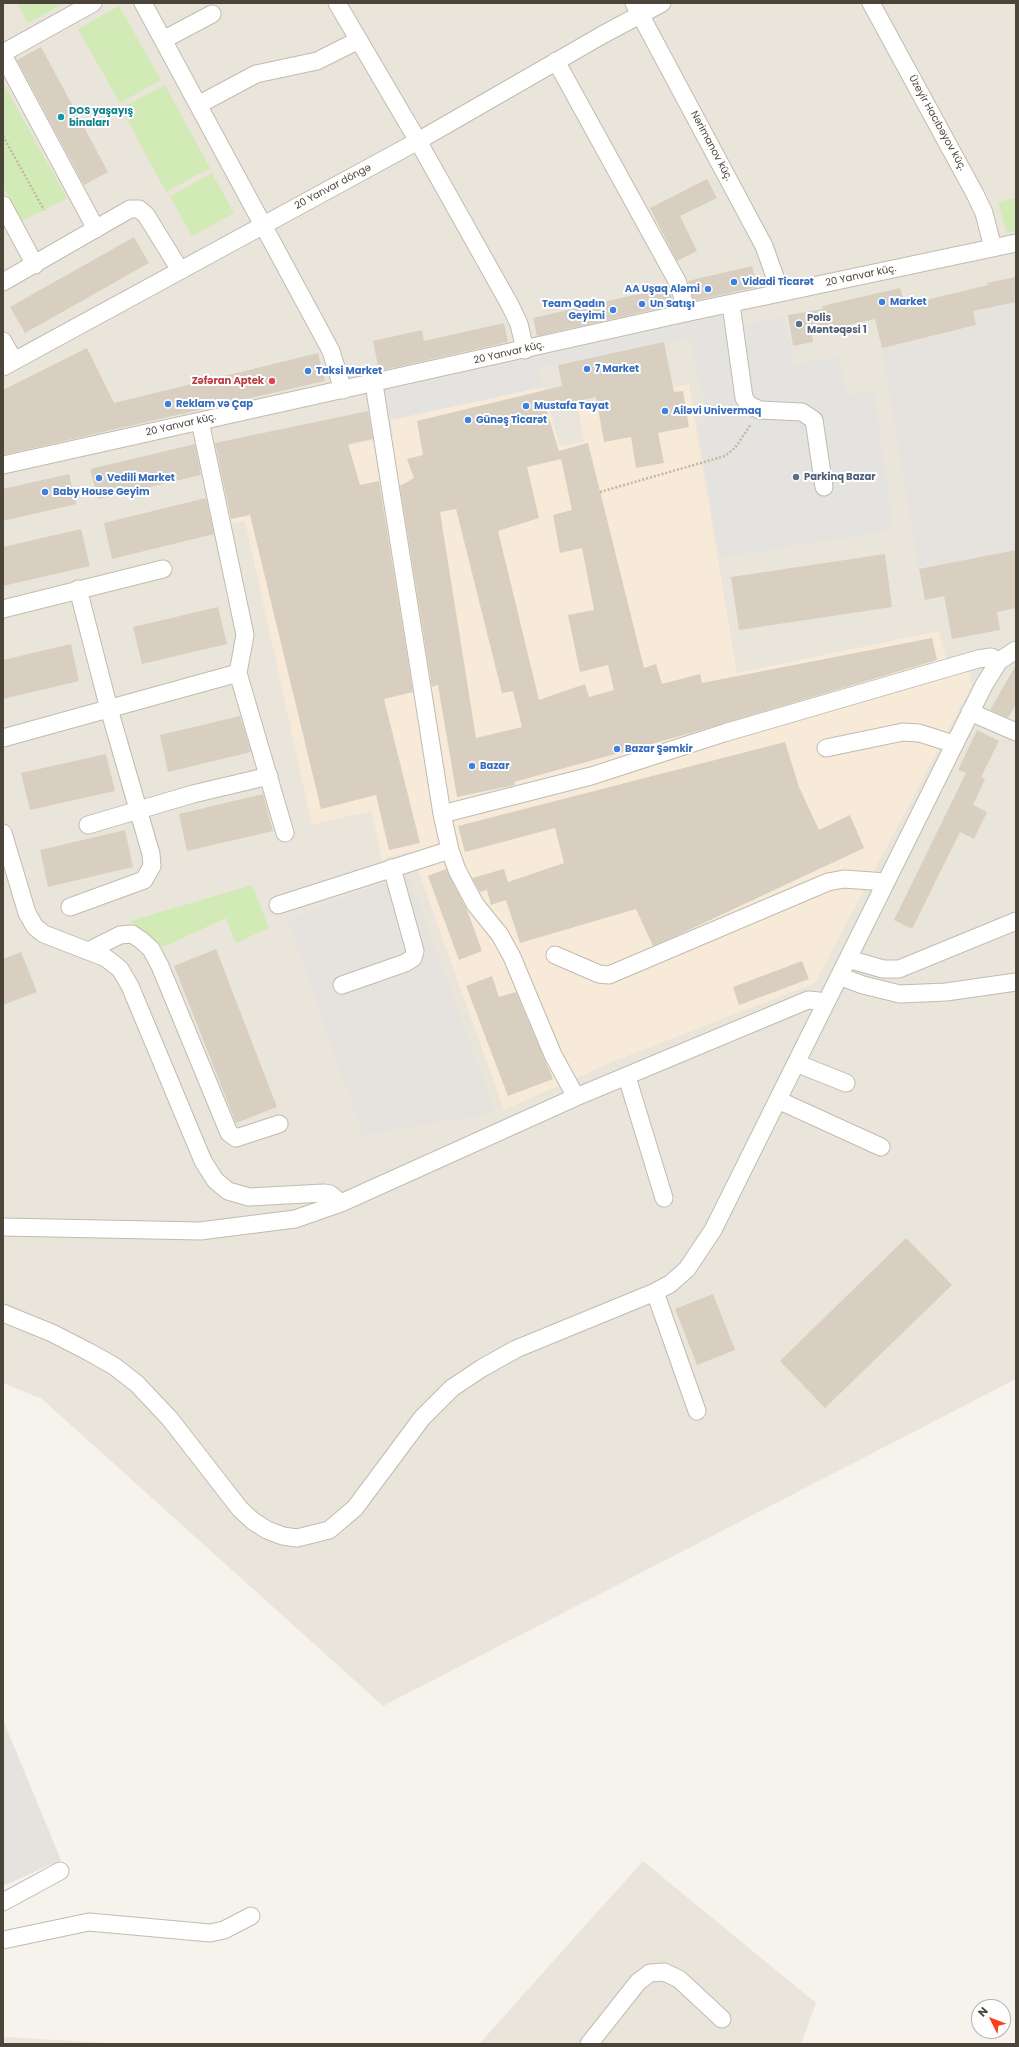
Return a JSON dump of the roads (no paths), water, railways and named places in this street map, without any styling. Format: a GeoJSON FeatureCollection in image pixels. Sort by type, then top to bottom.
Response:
{"type":"FeatureCollection","features":[{"type":"Feature","properties":{"kind":"street"},"geometry":{"type":"LineString","coordinates":[[93,3],[3,54],[96,229]]}},
{"type":"Feature","properties":{"kind":"street"},"geometry":{"type":"LineString","coordinates":[[142,3],[331,351],[343,390]]}},
{"type":"Feature","properties":{"kind":"street"},"geometry":{"type":"LineString","coordinates":[[337,3],[418,141],[510,305],[519,324],[525,350]]}},
{"type":"Feature","properties":{"kind":"street","name":"20 Yanvar döngə"},"geometry":{"type":"LineString","coordinates":[[9,364],[418,141],[556,61],[637,9],[662,3]]}},
{"type":"Feature","properties":{"kind":"street","name":"Üzeyir Hacıbəyov küç."},"geometry":{"type":"LineString","coordinates":[[871,3],[975,194],[984,213],[993,248]]}},
{"type":"Feature","properties":{"kind":"street","name":"Nərimanov küç."},"geometry":{"type":"LineString","coordinates":[[637,9],[764,246],[775,277],[778,293]]}},
{"type":"Feature","properties":{"kind":"street"},"geometry":{"type":"LineString","coordinates":[[163,40],[212,14]]}},
{"type":"Feature","properties":{"kind":"street"},"geometry":{"type":"LineString","coordinates":[[198,105],[256,74],[317,61],[359,40]]}},
{"type":"Feature","properties":{"kind":"street"},"geometry":{"type":"LineString","coordinates":[[556,61],[677,281],[683,298],[685,313]]}},
{"type":"Feature","properties":{"kind":"street"},"geometry":{"type":"LineString","coordinates":[[3,205],[35,264]]}},
{"type":"Feature","properties":{"kind":"street"},"geometry":{"type":"LineString","coordinates":[[3,282],[130,209],[139,209],[146,215],[180,270]]}},
{"type":"Feature","properties":{"kind":"street","name":"20 Yanvar küç."},"geometry":{"type":"LineString","coordinates":[[3,466],[200,421],[374,384],[685,313],[1016,243]]}},
{"type":"Feature","properties":{"kind":"street"},"geometry":{"type":"LineString","coordinates":[[731,304],[744,398],[749,405],[760,410],[802,412],[814,420],[824,487]]}},
{"type":"Feature","properties":{"kind":"street"},"geometry":{"type":"LineString","coordinates":[[3,341],[9,364]]}},
{"type":"Feature","properties":{"kind":"street"},"geometry":{"type":"LineString","coordinates":[[374,384],[442,814],[450,850],[457,870],[475,904],[500,935],[512,958],[553,1055],[576,1097]]}},
{"type":"Feature","properties":{"kind":"street"},"geometry":{"type":"LineString","coordinates":[[200,421],[245,634],[238,673],[285,833]]}},
{"type":"Feature","properties":{"kind":"street"},"geometry":{"type":"LineString","coordinates":[[3,609],[162,569]]}},
{"type":"Feature","properties":{"kind":"street"},"geometry":{"type":"LineString","coordinates":[[70,907],[144,880],[148,876],[152,866],[151,854],[109,709],[78,589]]}},
{"type":"Feature","properties":{"kind":"street"},"geometry":{"type":"LineString","coordinates":[[3,1313],[52,1333],[114,1366],[137,1384],[154,1402],[240,1509],[253,1521],[267,1530],[283,1536],[298,1538],[329,1530],[355,1508],[422,1418],[452,1388],[482,1368],[516,1349],[655,1292],[670,1284],[688,1269],[698,1256],[713,1230],[992,670],[999,661],[1016,650]]}},
{"type":"Feature","properties":{"kind":"street"},"geometry":{"type":"LineString","coordinates":[[442,814],[592,776],[724,733],[978,659],[991,656],[999,661]]}},
{"type":"Feature","properties":{"kind":"street"},"geometry":{"type":"LineString","coordinates":[[3,738],[238,673]]}},
{"type":"Feature","properties":{"kind":"street"},"geometry":{"type":"LineString","coordinates":[[970,712],[1016,732]]}},
{"type":"Feature","properties":{"kind":"street"},"geometry":{"type":"LineString","coordinates":[[826,748],[904,732],[919,733],[954,744]]}},
{"type":"Feature","properties":{"kind":"street"},"geometry":{"type":"LineString","coordinates":[[88,826],[193,794],[269,776]]}},
{"type":"Feature","properties":{"kind":"street"},"geometry":{"type":"LineString","coordinates":[[3,833],[27,913],[35,927],[44,934],[106,958],[120,969],[130,986],[202,1161],[215,1180],[228,1191],[249,1197],[324,1193],[330,1194],[341,1203]]}},
{"type":"Feature","properties":{"kind":"street"},"geometry":{"type":"LineString","coordinates":[[278,906],[450,850]]}},
{"type":"Feature","properties":{"kind":"street"},"geometry":{"type":"LineString","coordinates":[[342,985],[405,963],[412,958],[415,951],[392,868]]}},
{"type":"Feature","properties":{"kind":"street"},"geometry":{"type":"LineString","coordinates":[[556,956],[599,974],[609,975],[625,970],[828,882],[844,879],[886,882]]}},
{"type":"Feature","properties":{"kind":"street"},"geometry":{"type":"LineString","coordinates":[[848,959],[883,970],[899,969],[1016,921]]}},
{"type":"Feature","properties":{"kind":"street"},"geometry":{"type":"LineString","coordinates":[[88,951],[120,935],[132,934],[151,949],[160,966],[228,1133],[236,1138],[279,1124]]}},
{"type":"Feature","properties":{"kind":"street"},"geometry":{"type":"LineString","coordinates":[[839,976],[863,985],[900,994],[946,992],[1016,982]]}},
{"type":"Feature","properties":{"kind":"street"},"geometry":{"type":"LineString","coordinates":[[3,1227],[200,1231],[295,1219],[341,1203],[576,1097],[627,1077],[808,1000],[819,1000]]}},
{"type":"Feature","properties":{"kind":"street"},"geometry":{"type":"LineString","coordinates":[[796,1063],[846,1083]]}},
{"type":"Feature","properties":{"kind":"street"},"geometry":{"type":"LineString","coordinates":[[627,1077],[664,1198]]}},
{"type":"Feature","properties":{"kind":"street"},"geometry":{"type":"LineString","coordinates":[[778,1100],[881,1147]]}},
{"type":"Feature","properties":{"kind":"street"},"geometry":{"type":"LineString","coordinates":[[655,1292],[697,1411]]}},
{"type":"Feature","properties":{"kind":"street"},"geometry":{"type":"LineString","coordinates":[[3,1902],[60,1871]]}},
{"type":"Feature","properties":{"kind":"street"},"geometry":{"type":"LineString","coordinates":[[3,1940],[89,1922],[210,1933],[224,1930],[251,1916]]}},
{"type":"Feature","properties":{"kind":"street"},"geometry":{"type":"LineString","coordinates":[[589,2044],[638,1982],[650,1973],[664,1972],[678,1980],[722,2019]]}},
{"type":"Feature","properties":{"kind":"place","name":"DOS yaşayış binaları"},"geometry":{"type":"Point","coordinates":[61,117]}},
{"type":"Feature","properties":{"kind":"place","name":"Vidadi Ticarət"},"geometry":{"type":"Point","coordinates":[734,282]}},
{"type":"Feature","properties":{"kind":"place","name":"AA Uşaq Aləmi"},"geometry":{"type":"Point","coordinates":[708,289]}},
{"type":"Feature","properties":{"kind":"place","name":"Market"},"geometry":{"type":"Point","coordinates":[882,302]}},
{"type":"Feature","properties":{"kind":"place","name":"Un Satışı"},"geometry":{"type":"Point","coordinates":[642,304]}},
{"type":"Feature","properties":{"kind":"place","name":"Team Qadın Geyimi"},"geometry":{"type":"Point","coordinates":[613,310]}},
{"type":"Feature","properties":{"kind":"place","name":"Polis Məntəqəsi 1"},"geometry":{"type":"Point","coordinates":[799,324]}},
{"type":"Feature","properties":{"kind":"place","name":"7 Market"},"geometry":{"type":"Point","coordinates":[587,369]}},
{"type":"Feature","properties":{"kind":"place","name":"Taksi Market"},"geometry":{"type":"Point","coordinates":[308,371]}},
{"type":"Feature","properties":{"kind":"place","name":"Zəfəran Aptek"},"geometry":{"type":"Point","coordinates":[272,381]}},
{"type":"Feature","properties":{"kind":"place","name":"Reklam və Çap"},"geometry":{"type":"Point","coordinates":[168,404]}},
{"type":"Feature","properties":{"kind":"place","name":"Mustafa Tayat"},"geometry":{"type":"Point","coordinates":[526,406]}},
{"type":"Feature","properties":{"kind":"place","name":"Ailəvi Univermaq"},"geometry":{"type":"Point","coordinates":[665,411]}},
{"type":"Feature","properties":{"kind":"place","name":"Günəş Ticarət"},"geometry":{"type":"Point","coordinates":[468,420]}},
{"type":"Feature","properties":{"kind":"place","name":"Parkinq Bazar"},"geometry":{"type":"Point","coordinates":[796,477]}},
{"type":"Feature","properties":{"kind":"place","name":"Vedili Market"},"geometry":{"type":"Point","coordinates":[99,478]}},
{"type":"Feature","properties":{"kind":"place","name":"Baby House Geyim"},"geometry":{"type":"Point","coordinates":[45,492]}},
{"type":"Feature","properties":{"kind":"place","name":"Bazar Şəmkir"},"geometry":{"type":"Point","coordinates":[617,749]}},
{"type":"Feature","properties":{"kind":"place","name":"Bazar"},"geometry":{"type":"Point","coordinates":[472,766]}}]}
